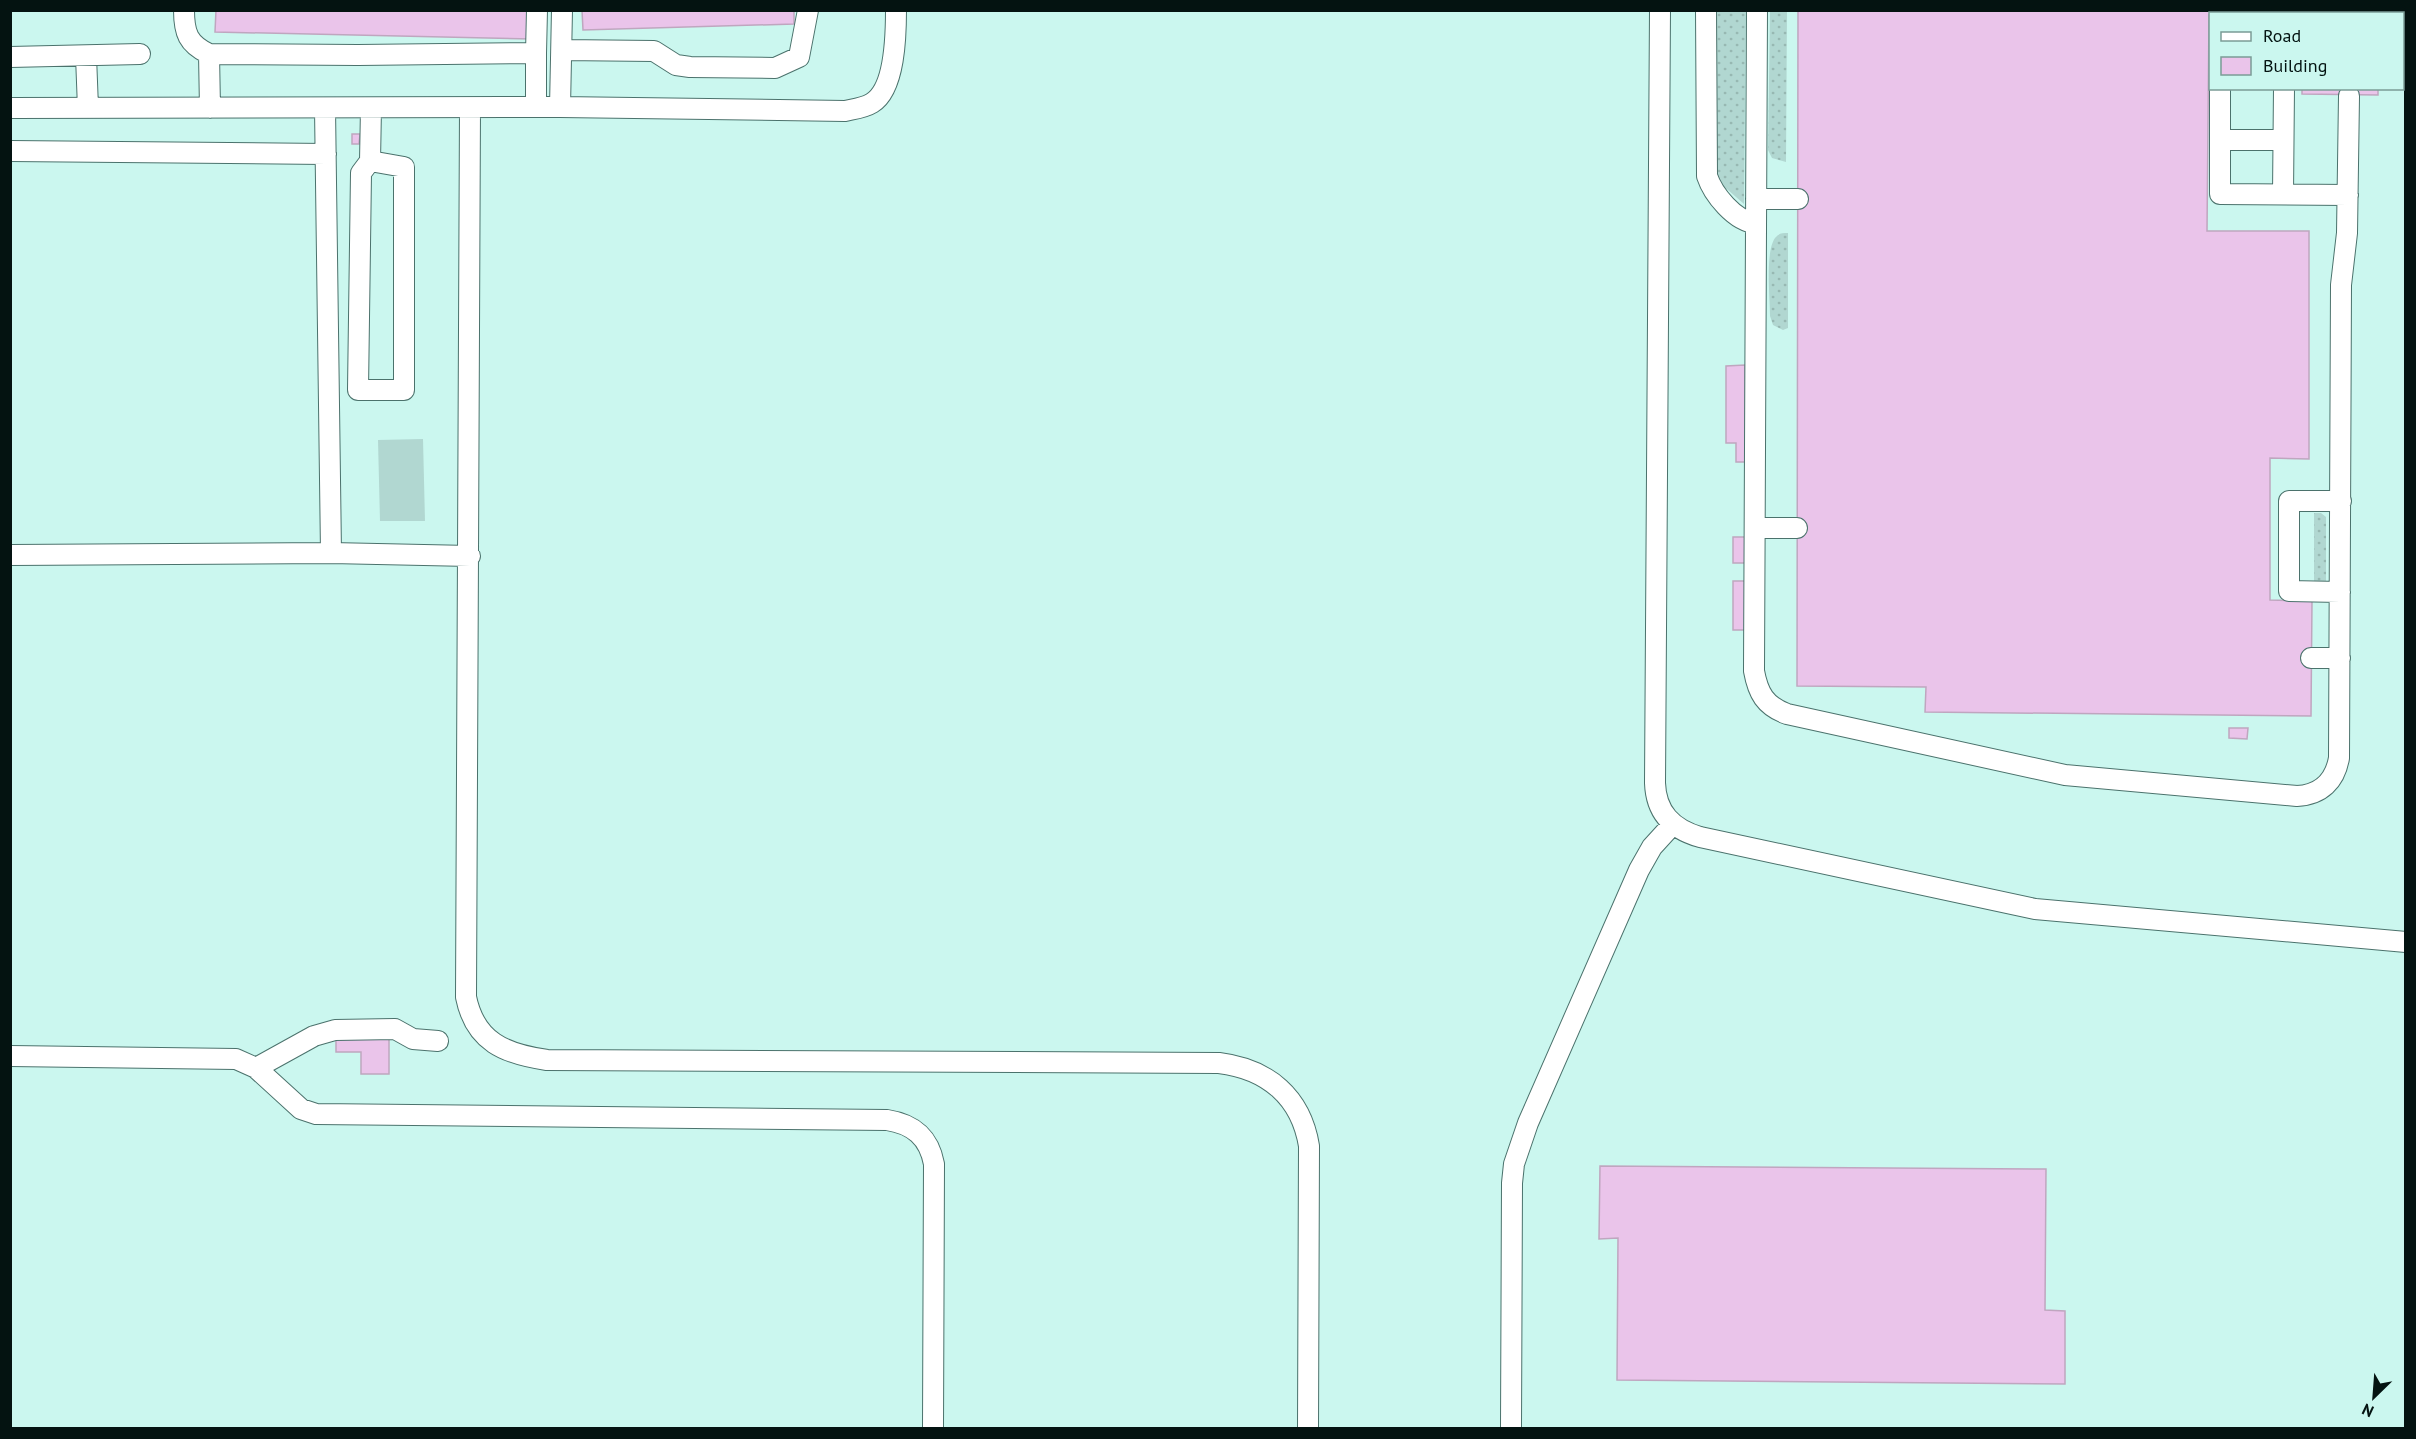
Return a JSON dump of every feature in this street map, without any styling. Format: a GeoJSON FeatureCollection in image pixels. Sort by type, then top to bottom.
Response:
{"type":"FeatureCollection","features":[{"type":"Feature","properties":{"kind":"street"},"geometry":{"type":"LineString","coordinates":[[184,10],[184,22],[189,39],[195,47],[209,54],[358,56],[536,53]]}},
{"type":"Feature","properties":{"kind":"street"},"geometry":{"type":"LineString","coordinates":[[536,107],[537,10]]}},
{"type":"Feature","properties":{"kind":"street"},"geometry":{"type":"LineString","coordinates":[[560,107],[562,10]]}},
{"type":"Feature","properties":{"kind":"street"},"geometry":{"type":"LineString","coordinates":[[562,50],[654,51],[676,65],[690,67],[775,68],[799,57],[808,10]]}},
{"type":"Feature","properties":{"kind":"street"},"geometry":{"type":"LineString","coordinates":[[10,108],[560,107],[824,112],[862,108],[879,98],[887,84],[894,49],[896,10]]}},
{"type":"Feature","properties":{"kind":"street"},"geometry":{"type":"LineString","coordinates":[[1660,10],[1655,783],[1659,808],[1673,824],[1694,836],[2035,909],[2406,942]]}},
{"type":"Feature","properties":{"kind":"street"},"geometry":{"type":"LineString","coordinates":[[1707,10],[1707,176],[1712,188],[1724,203],[1744,220],[1756,223]]}},
{"type":"Feature","properties":{"kind":"street"},"geometry":{"type":"LineString","coordinates":[[1757,10],[1754,671],[1760,693],[1772,707],[1798,717],[2065,775],[2304,796],[2321,790],[2330,782],[2338,768],[2341,285],[2347,232],[2349,96]]}},
{"type":"Feature","properties":{"kind":"street"},"geometry":{"type":"LineString","coordinates":[[10,57],[140,54]]}},
{"type":"Feature","properties":{"kind":"street"},"geometry":{"type":"LineString","coordinates":[[209,54],[210,108]]}},
{"type":"Feature","properties":{"kind":"street"},"geometry":{"type":"LineString","coordinates":[[86,56],[88,108]]}},
{"type":"Feature","properties":{"kind":"street"},"geometry":{"type":"LineString","coordinates":[[2220,90],[2220,194],[2348,195]]}},
{"type":"Feature","properties":{"kind":"street"},"geometry":{"type":"LineString","coordinates":[[2283,194],[2284,90]]}},
{"type":"Feature","properties":{"kind":"street"},"geometry":{"type":"LineString","coordinates":[[325,108],[331,553]]}},
{"type":"Feature","properties":{"kind":"street"},"geometry":{"type":"LineString","coordinates":[[370,161],[405,167],[404,390],[358,390],[361,173],[370,161],[371,108]]}},
{"type":"Feature","properties":{"kind":"street"},"geometry":{"type":"LineString","coordinates":[[470,108],[470,556],[466,997],[470,1014],[478,1029],[489,1040],[507,1051],[548,1060],[1219,1063],[1255,1072],[1274,1083],[1295,1106],[1302,1118],[1309,1146],[1308,1428]]}},
{"type":"Feature","properties":{"kind":"street"},"geometry":{"type":"LineString","coordinates":[[2220,140],[2283,140]]}},
{"type":"Feature","properties":{"kind":"street"},"geometry":{"type":"LineString","coordinates":[[10,151],[326,154]]}},
{"type":"Feature","properties":{"kind":"street"},"geometry":{"type":"LineString","coordinates":[[1756,199],[1798,199]]}},
{"type":"Feature","properties":{"kind":"street"},"geometry":{"type":"LineString","coordinates":[[2340,592],[2289,591],[2289,501],[2341,501]]}},
{"type":"Feature","properties":{"kind":"street"},"geometry":{"type":"LineString","coordinates":[[1755,528],[1797,528]]}},
{"type":"Feature","properties":{"kind":"street"},"geometry":{"type":"LineString","coordinates":[[10,555],[331,553],[470,556]]}},
{"type":"Feature","properties":{"kind":"street"},"geometry":{"type":"LineString","coordinates":[[2312,658],[2340,658]]}},
{"type":"Feature","properties":{"kind":"street"},"geometry":{"type":"LineString","coordinates":[[1511,1428],[1512,1183],[1517,1154],[1528,1123],[1639,870],[1652,847],[1673,824]]}},
{"type":"Feature","properties":{"kind":"street"},"geometry":{"type":"LineString","coordinates":[[256,1068],[314,1036],[335,1030],[395,1029],[413,1039],[438,1041]]}},
{"type":"Feature","properties":{"kind":"street"},"geometry":{"type":"LineString","coordinates":[[10,1056],[227,1058],[256,1068],[301,1109],[316,1114],[887,1120],[907,1125],[925,1138],[934,1164],[933,1428]]}},
{"type":"Feature","properties":{"kind":"shaded area"},"geometry":{"type":"Polygon","coordinates":[[[1717,11],[1746,11],[1744,204],[1720,183],[1716,170],[1717,11]]]}},
{"type":"Feature","properties":{"kind":"shaded area"},"geometry":{"type":"Polygon","coordinates":[[[1770,11],[1787,11],[1786,162],[1772,158],[1768,150],[1770,11]]]}},
{"type":"Feature","properties":{"kind":"shaded area"},"geometry":{"type":"Polygon","coordinates":[[[1788,233],[1788,328],[1783,330],[1773,325],[1770,316],[1769,264],[1775,238],[1788,233]]]}},
{"type":"Feature","properties":{"kind":"shaded area"},"geometry":{"type":"Polygon","coordinates":[[[423,439],[425,521],[380,521],[378,440],[423,439]]]}},
{"type":"Feature","properties":{"kind":"shaded area"},"geometry":{"type":"Polygon","coordinates":[[[2314,513],[2321,513],[2326,517],[2326,583],[2315,583],[2314,581],[2314,513]]]}},
{"type":"Feature","properties":{"kind":"building"},"geometry":{"type":"Polygon","coordinates":[[[216,10],[532,10],[532,39],[215,32],[216,10]]]}},
{"type":"Feature","properties":{"kind":"building"},"geometry":{"type":"Polygon","coordinates":[[[582,10],[794,10],[794,24],[583,30],[582,10]]]}},
{"type":"Feature","properties":{"kind":"building"},"geometry":{"type":"Polygon","coordinates":[[[1798,10],[2219,10],[2219,12],[2209,12],[2207,231],[2309,231],[2309,459],[2270,458],[2270,600],[2312,601],[2311,716],[1925,712],[1926,687],[1797,686],[1798,10]]]}},
{"type":"Feature","properties":{"kind":"building"},"geometry":{"type":"Polygon","coordinates":[[[2302,90],[2378,90],[2378,95],[2302,94],[2302,90]]]}},
{"type":"Feature","properties":{"kind":"building"},"geometry":{"type":"Polygon","coordinates":[[[352,134],[360,134],[359,144],[352,144],[352,134]]]}},
{"type":"Feature","properties":{"kind":"building"},"geometry":{"type":"Polygon","coordinates":[[[1745,365],[1745,462],[1736,462],[1736,443],[1726,443],[1726,366],[1745,365]]]}},
{"type":"Feature","properties":{"kind":"building"},"geometry":{"type":"Polygon","coordinates":[[[1733,537],[1747,537],[1747,563],[1733,563],[1733,537]]]}},
{"type":"Feature","properties":{"kind":"building"},"geometry":{"type":"Polygon","coordinates":[[[1733,581],[1746,581],[1746,630],[1733,630],[1733,581]]]}},
{"type":"Feature","properties":{"kind":"building"},"geometry":{"type":"Polygon","coordinates":[[[2229,728],[2248,728],[2247,739],[2229,738],[2229,728]]]}},
{"type":"Feature","properties":{"kind":"building"},"geometry":{"type":"Polygon","coordinates":[[[336,1035],[389,1035],[389,1074],[361,1074],[361,1052],[336,1052],[336,1035]]]}},
{"type":"Feature","properties":{"kind":"building"},"geometry":{"type":"Polygon","coordinates":[[[1600,1166],[2046,1169],[2045,1310],[2065,1311],[2065,1384],[1617,1380],[1618,1238],[1599,1239],[1600,1166]]]}}]}
